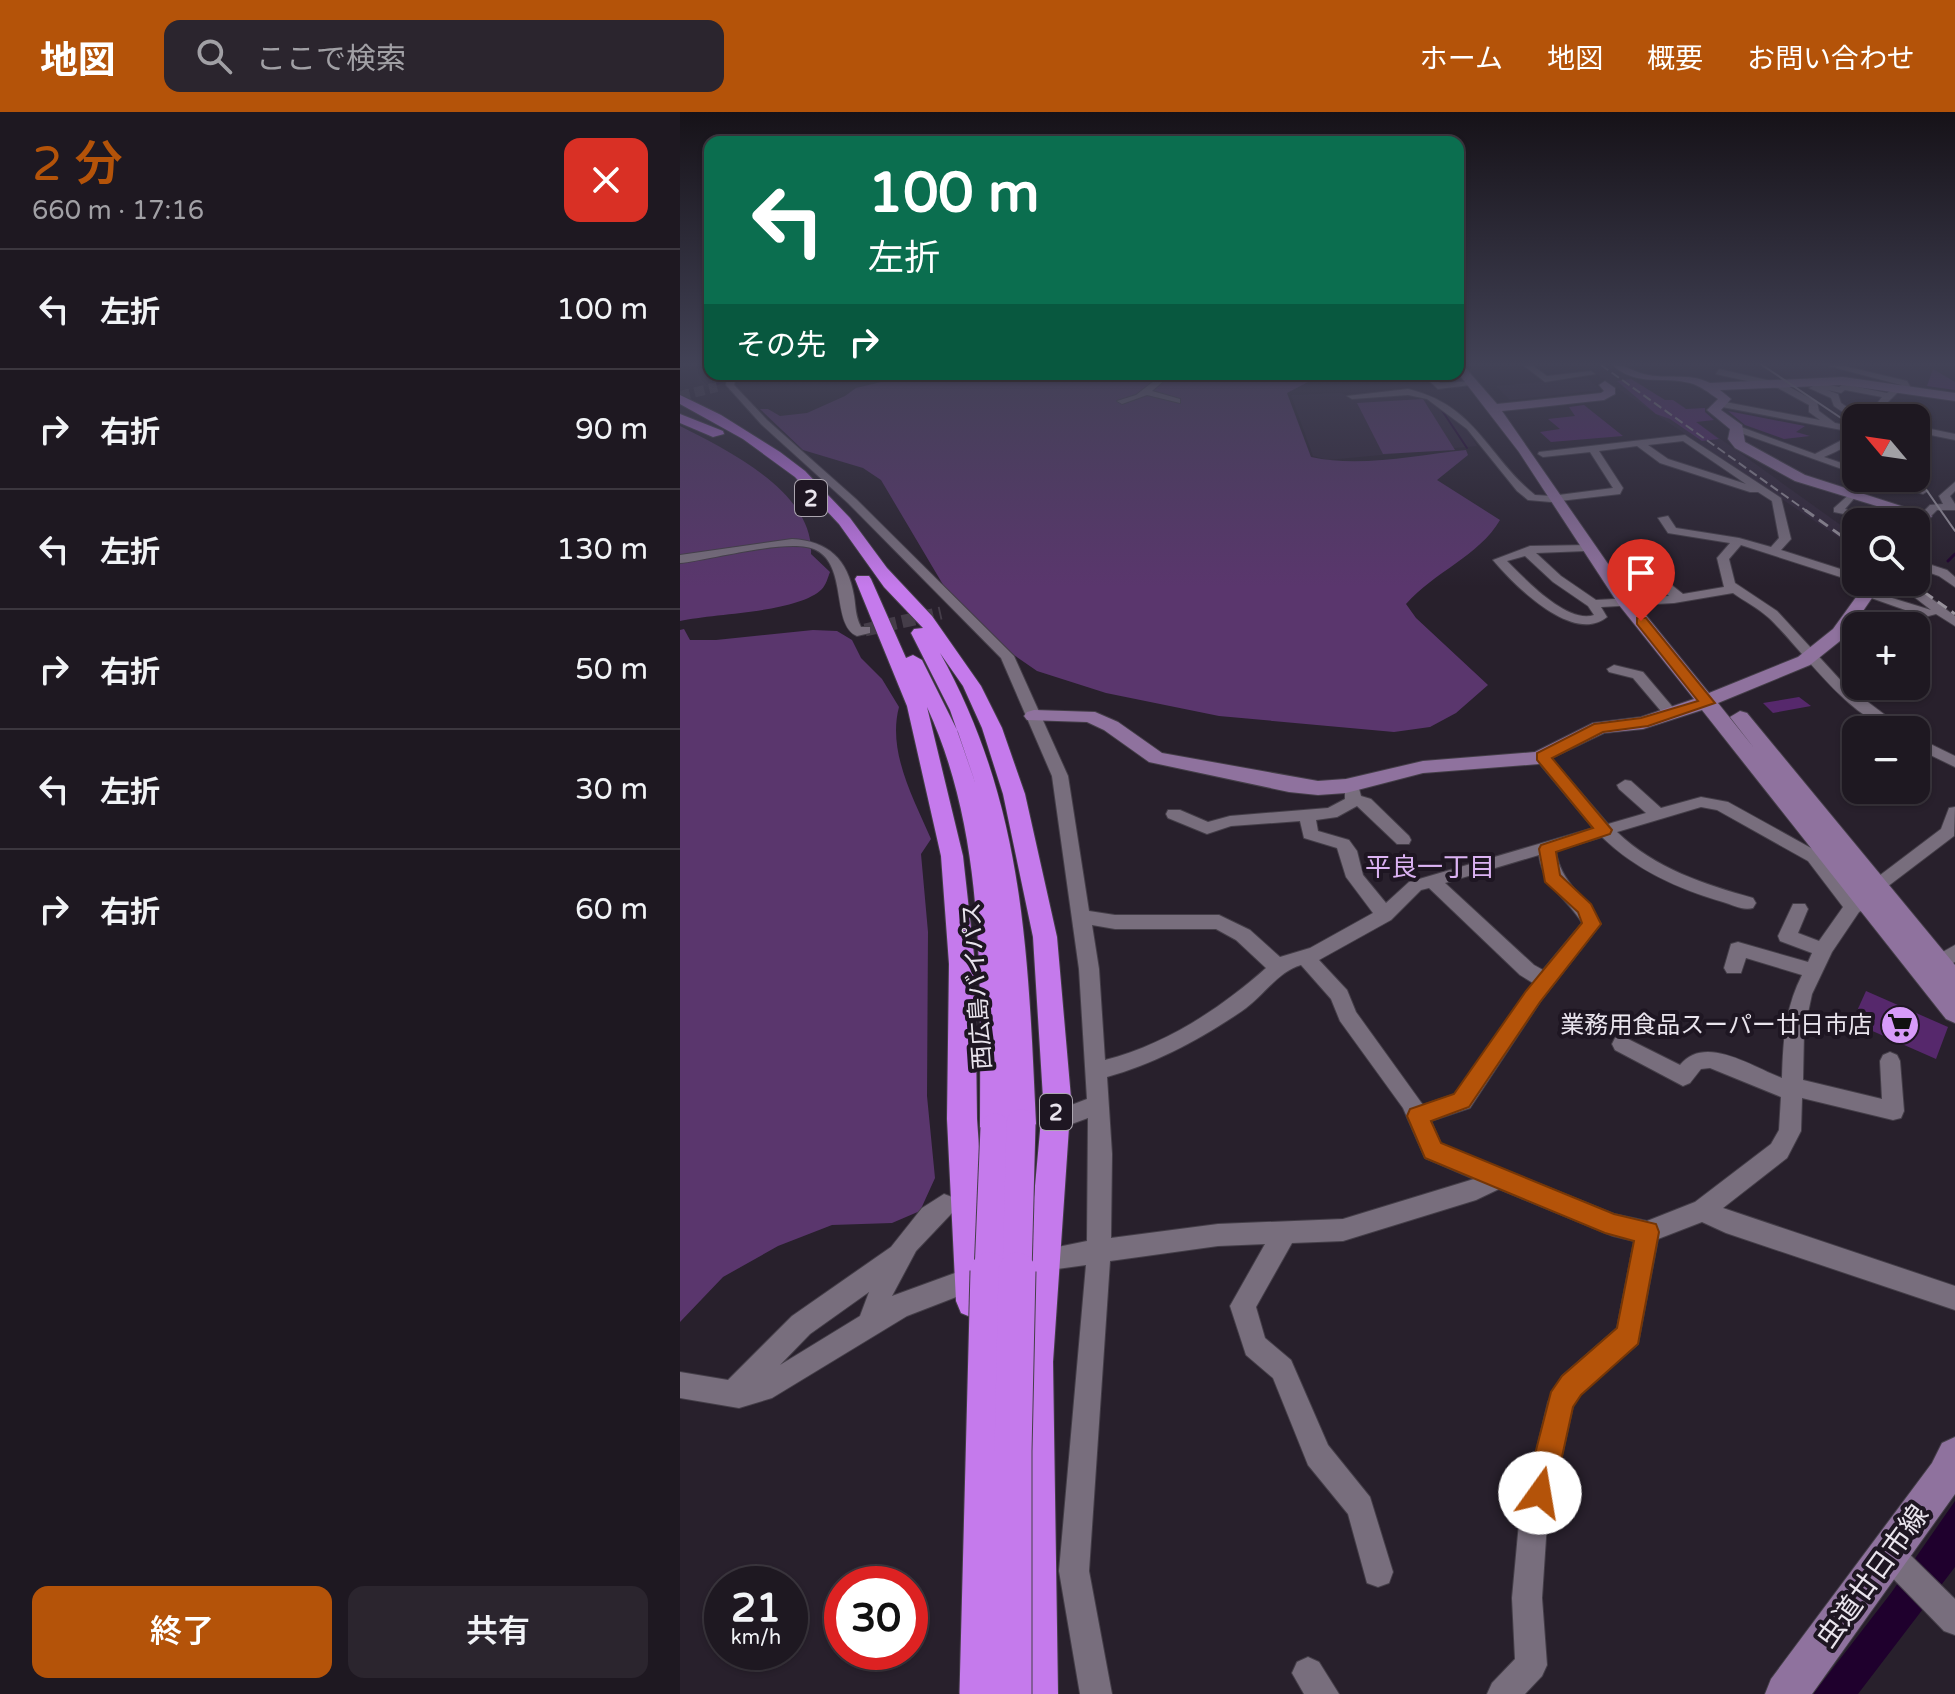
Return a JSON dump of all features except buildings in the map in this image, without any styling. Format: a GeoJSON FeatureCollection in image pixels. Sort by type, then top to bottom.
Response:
{"type":"FeatureCollection","features":[{"type":"Feature","properties":{"kind":"highway","name":"2"},"geometry":{"type":"LineString","coordinates":[[725,439],[763,456]]}},
{"type":"Feature","properties":{"kind":"highway","name":"西広島バイパス"},"geometry":{"type":"LineString","coordinates":[[736,439],[763,456],[805,491],[849,550],[873,576]]}},
{"type":"Feature","properties":{"kind":"highway","name":"西広島バイパス"},"geometry":{"type":"LineString","coordinates":[[756,439],[813,484],[843,517],[933,698],[952,744],[971,813],[986,899],[993,1003],[1008,1126],[1013,1694]]}},
{"type":"Feature","properties":{"kind":"highway","name":"2"},"geometry":{"type":"LineString","coordinates":[[873,576],[917,706],[953,871],[962,964],[962,1119],[975,1341],[961,1694]]}},
{"type":"Feature","properties":{"kind":"highway","name":"2"},"geometry":{"type":"LineString","coordinates":[[873,576],[926,620],[972,686],[992,728],[1014,794],[1045,937],[1057,1098],[1036,1362],[1037,1694]]}},
{"type":"Feature","properties":{"kind":"highway","name":"西広島バイパス"},"geometry":{"type":"LineString","coordinates":[[978,1694],[982,1458],[1008,1126]]}},
{"type":"Feature","properties":{"kind":"street"},"geometry":{"type":"LineString","coordinates":[[783,439],[852,501],[949,610],[1007,656],[1060,776],[1089,969],[1101,1154],[1099,1250],[1074,1571],[1096,1694]]}},
{"type":"Feature","properties":{"kind":"street"},"geometry":{"type":"LineString","coordinates":[[1480,439],[1526,495],[1536,499],[1618,490],[1593,449]]}},
{"type":"Feature","properties":{"kind":"street"},"geometry":{"type":"LineString","coordinates":[[1520,439],[1634,601]]}},
{"type":"Feature","properties":{"kind":"street"},"geometry":{"type":"LineString","coordinates":[[1529,439],[1543,454],[1585,547],[1716,699],[1955,1012]]}},
{"type":"Feature","properties":{"kind":"street"},"geometry":{"type":"LineString","coordinates":[[1543,454],[1677,439]]}},
{"type":"Feature","properties":{"kind":"street"},"geometry":{"type":"LineString","coordinates":[[1686,439],[1777,500],[1785,539],[1774,551]]}},
{"type":"Feature","properties":{"kind":"street"},"geometry":{"type":"LineString","coordinates":[[1736,439],[1736,442],[1806,480],[1887,505],[1908,508]]}},
{"type":"Feature","properties":{"kind":"street"},"geometry":{"type":"LineString","coordinates":[[1764,439],[1842,467]]}},
{"type":"Feature","properties":{"kind":"street"},"geometry":{"type":"LineString","coordinates":[[1639,443],[1664,461],[1771,495]]}},
{"type":"Feature","properties":{"kind":"street"},"geometry":{"type":"LineString","coordinates":[[1930,443],[1955,447]]}},
{"type":"Feature","properties":{"kind":"street"},"geometry":{"type":"LineString","coordinates":[[1815,458],[1842,444]]}},
{"type":"Feature","properties":{"kind":"street"},"geometry":{"type":"LineString","coordinates":[[1806,480],[1832,464]]}},
{"type":"Feature","properties":{"kind":"street"},"geometry":{"type":"LineString","coordinates":[[1930,511],[1953,507],[1944,496],[1955,485]]}},
{"type":"Feature","properties":{"kind":"street"},"geometry":{"type":"LineString","coordinates":[[1842,511],[1838,510],[1852,495]]}},
{"type":"Feature","properties":{"kind":"street"},"geometry":{"type":"LineString","coordinates":[[1664,518],[1672,531],[1739,541],[1842,575]]}},
{"type":"Feature","properties":{"kind":"street"},"geometry":{"type":"LineString","coordinates":[[1739,541],[1723,558],[1726,582],[1772,614],[1843,691],[1878,716]]}},
{"type":"Feature","properties":{"kind":"street"},"geometry":{"type":"LineString","coordinates":[[680,559],[786,543],[800,542],[821,547],[830,556],[842,578],[849,603],[847,612],[857,632],[865,630]]}},
{"type":"Feature","properties":{"kind":"street"},"geometry":{"type":"LineString","coordinates":[[1527,551],[1557,579],[1593,604],[1600,619],[1582,620],[1533,593],[1499,560],[1527,551],[1585,547]]}},
{"type":"Feature","properties":{"kind":"street"},"geometry":{"type":"LineString","coordinates":[[1651,555],[1658,580],[1680,598]]}},
{"type":"Feature","properties":{"kind":"street"},"geometry":{"type":"LineString","coordinates":[[1930,569],[1943,573],[1955,583]]}},
{"type":"Feature","properties":{"kind":"street"},"geometry":{"type":"LineString","coordinates":[[1593,604],[1680,598],[1734,589]]}},
{"type":"Feature","properties":{"kind":"street"},"geometry":{"type":"LineString","coordinates":[[1034,716],[1094,718],[1145,753],[1182,765],[1303,787],[1352,792],[1423,767],[1543,757],[1600,727],[1643,723],[1716,699],[1811,657],[1839,633],[1861,596]]}},
{"type":"Feature","properties":{"kind":"street"},"geometry":{"type":"LineString","coordinates":[[1893,596],[1926,612]]}},
{"type":"Feature","properties":{"kind":"street"},"geometry":{"type":"LineString","coordinates":[[1920,596],[1955,622]]}},
{"type":"Feature","properties":{"kind":"street"},"geometry":{"type":"LineString","coordinates":[[1614,669],[1638,675],[1671,714]]}},
{"type":"Feature","properties":{"kind":"street"},"geometry":{"type":"LineString","coordinates":[[1930,749],[1955,762]]}},
{"type":"Feature","properties":{"kind":"street"},"geometry":{"type":"LineString","coordinates":[[1543,757],[1604,830],[1642,863],[1673,881],[1747,903]]}},
{"type":"Feature","properties":{"kind":"street"},"geometry":{"type":"LineString","coordinates":[[1625,785],[1658,814]]}},
{"type":"Feature","properties":{"kind":"street"},"geometry":{"type":"LineString","coordinates":[[1174,814],[1207,828],[1230,821],[1307,816],[1341,810],[1352,792]]}},
{"type":"Feature","properties":{"kind":"street"},"geometry":{"type":"LineString","coordinates":[[1352,792],[1403,835]]}},
{"type":"Feature","properties":{"kind":"street"},"geometry":{"type":"LineString","coordinates":[[1096,1071],[1123,1064],[1186,1035],[1238,1004],[1278,967],[1305,957],[1385,915],[1415,886],[1701,802],[1722,806],[1814,857],[1947,958],[1955,983]]}},
{"type":"Feature","properties":{"kind":"street"},"geometry":{"type":"LineString","coordinates":[[1305,957],[1340,995],[1347,1015],[1418,1116],[1433,1151],[1613,1225],[1647,1232],[1703,1210],[1779,1151],[1790,1131],[1794,1032],[1802,994],[1823,950],[1865,898],[1948,832],[1955,812]]}},
{"type":"Feature","properties":{"kind":"street"},"geometry":{"type":"LineString","coordinates":[[1307,816],[1310,834],[1343,844],[1355,877],[1385,915]]}},
{"type":"Feature","properties":{"kind":"street"},"geometry":{"type":"LineString","coordinates":[[1418,1116],[1462,1101],[1546,981],[1592,924],[1585,909],[1551,878],[1547,849]]}},
{"type":"Feature","properties":{"kind":"street"},"geometry":{"type":"LineString","coordinates":[[1432,881],[1527,970],[1546,981]]}},
{"type":"Feature","properties":{"kind":"street"},"geometry":{"type":"LineString","coordinates":[[1799,909],[1787,936],[1823,950]]}},
{"type":"Feature","properties":{"kind":"street"},"geometry":{"type":"LineString","coordinates":[[1080,916],[1115,922],[1219,922],[1243,935],[1278,967]]}},
{"type":"Feature","properties":{"kind":"street"},"geometry":{"type":"LineString","coordinates":[[1736,952],[1813,971]]}},
{"type":"Feature","properties":{"kind":"street"},"geometry":{"type":"LineString","coordinates":[[1622,1044],[1683,1077],[1695,1062],[1711,1059],[1792,1089],[1893,1111],[1890,1061]]}},
{"type":"Feature","properties":{"kind":"street"},"geometry":{"type":"LineString","coordinates":[[1069,1116],[1098,1104]]}},
{"type":"Feature","properties":{"kind":"street"},"geometry":{"type":"LineString","coordinates":[[1057,1257],[1218,1235],[1343,1230],[1476,1189],[1499,1178]]}},
{"type":"Feature","properties":{"kind":"street"},"geometry":{"type":"LineString","coordinates":[[870,1324],[877,1301],[914,1231],[944,1205]]}},
{"type":"Feature","properties":{"kind":"street"},"geometry":{"type":"LineString","coordinates":[[1703,1210],[1726,1222],[1955,1298]]}},
{"type":"Feature","properties":{"kind":"street"},"geometry":{"type":"LineString","coordinates":[[1285,1232],[1243,1306],[1255,1346],[1282,1369],[1318,1455],[1360,1507],[1378,1572]]}},
{"type":"Feature","properties":{"kind":"street"},"geometry":{"type":"LineString","coordinates":[[1503,1694],[1531,1665],[1527,1598],[1533,1523],[1561,1402],[1571,1385],[1629,1335],[1647,1232]]}},
{"type":"Feature","properties":{"kind":"street"},"geometry":{"type":"LineString","coordinates":[[733,1394],[801,1325],[901,1254]]}},
{"type":"Feature","properties":{"kind":"street"},"geometry":{"type":"LineString","coordinates":[[680,1385],[739,1395],[772,1385],[899,1306],[955,1285]]}},
{"type":"Feature","properties":{"kind":"street","name":"虫道廿日市線"},"geometry":{"type":"LineString","coordinates":[[1786,1694],[1895,1562],[1955,1456]]}},
{"type":"Feature","properties":{"kind":"street"},"geometry":{"type":"LineString","coordinates":[[1895,1562],[1954,1619]]}},
{"type":"Feature","properties":{"kind":"shaded area"},"geometry":{"type":"Polygon","coordinates":[[[680,439],[705,439],[743,461],[783,493],[798,511],[808,532],[811,554],[830,572],[822,589],[795,603],[680,621],[680,439]]]}},
{"type":"Feature","properties":{"kind":"shaded area"},"geometry":{"type":"Polygon","coordinates":[[[791,439],[1304,439],[1311,457],[1349,461],[1466,450],[1468,455],[1437,480],[1500,520],[1480,544],[1406,604],[1416,618],[1488,685],[1456,713],[1430,727],[1394,732],[1219,716],[1106,693],[1037,671],[988,637],[945,588],[881,480],[863,468],[803,450],[791,439]]]}},
{"type":"Feature","properties":{"kind":"shaded area"},"geometry":{"type":"Polygon","coordinates":[[[1307,439],[1473,439],[1477,446],[1328,460],[1313,456],[1307,439]]]}},
{"type":"Feature","properties":{"kind":"shaded area"},"geometry":{"type":"Polygon","coordinates":[[[1375,439],[1448,439],[1455,450],[1383,454],[1375,439]]]}},
{"type":"Feature","properties":{"kind":"shaded area"},"geometry":{"type":"Polygon","coordinates":[[[1693,439],[1720,439],[1842,526],[1842,540],[1693,439]]]}},
{"type":"Feature","properties":{"kind":"shaded area"},"geometry":{"type":"Polygon","coordinates":[[[684,629],[690,640],[813,630],[837,631],[852,640],[861,658],[882,679],[899,707],[896,724],[899,758],[931,839],[921,854],[928,932],[927,1096],[935,1178],[920,1211],[892,1223],[832,1225],[778,1246],[723,1277],[680,1322],[680,630],[684,629]]]}},
{"type":"Feature","properties":{"kind":"shaded area"},"geometry":{"type":"Polygon","coordinates":[[[1955,1501],[1955,1567],[1858,1694],[1813,1694],[1891,1593],[1955,1501]]]}},
{"type":"Feature","properties":{"kind":"waterway"},"geometry":{"type":"LineString","coordinates":[[1461,439],[1467,448]]}},
{"type":"Feature","properties":{"kind":"waterway"},"geometry":{"type":"LineString","coordinates":[[1948,561],[1955,554]]}},
{"type":"Feature","properties":{"kind":"tunnel"},"geometry":{"type":"LineString","coordinates":[[865,630],[941,613]]}},
{"type":"Feature","properties":{"kind":"tram line"},"geometry":{"type":"LineString","coordinates":[[1928,492],[1955,531]]}},
{"type":"Feature","properties":{"kind":"railway"},"geometry":{"type":"LineString","coordinates":[[1705,439],[1808,512]]}},
{"type":"Feature","properties":{"kind":"railway"},"geometry":{"type":"LineString","coordinates":[[1805,510],[1842,536]]}},
{"type":"Feature","properties":{"kind":"railway"},"geometry":{"type":"LineString","coordinates":[[1930,596],[1955,614]]}},
{"type":"Feature","properties":{"kind":"place","name":"業務用食品スーパー廿日市店"},"geometry":{"type":"Point","coordinates":[1900,1025]}},
{"type":"Feature","properties":{"kind":"district","name":"平良一丁目"},"geometry":{"type":"Point","coordinates":[1430,867]}},
{"type":"Feature","properties":{"kind":"route"},"geometry":{"type":"LineString","coordinates":[[1540,1493],[1561,1402],[1571,1385],[1629,1335],[1647,1232],[1613,1225],[1433,1151],[1418,1116],[1462,1101],[1533,997],[1592,924],[1585,909],[1551,878],[1547,849],[1604,830],[1543,757],[1600,727],[1643,723],[1708,703],[1641,621]]}}]}
